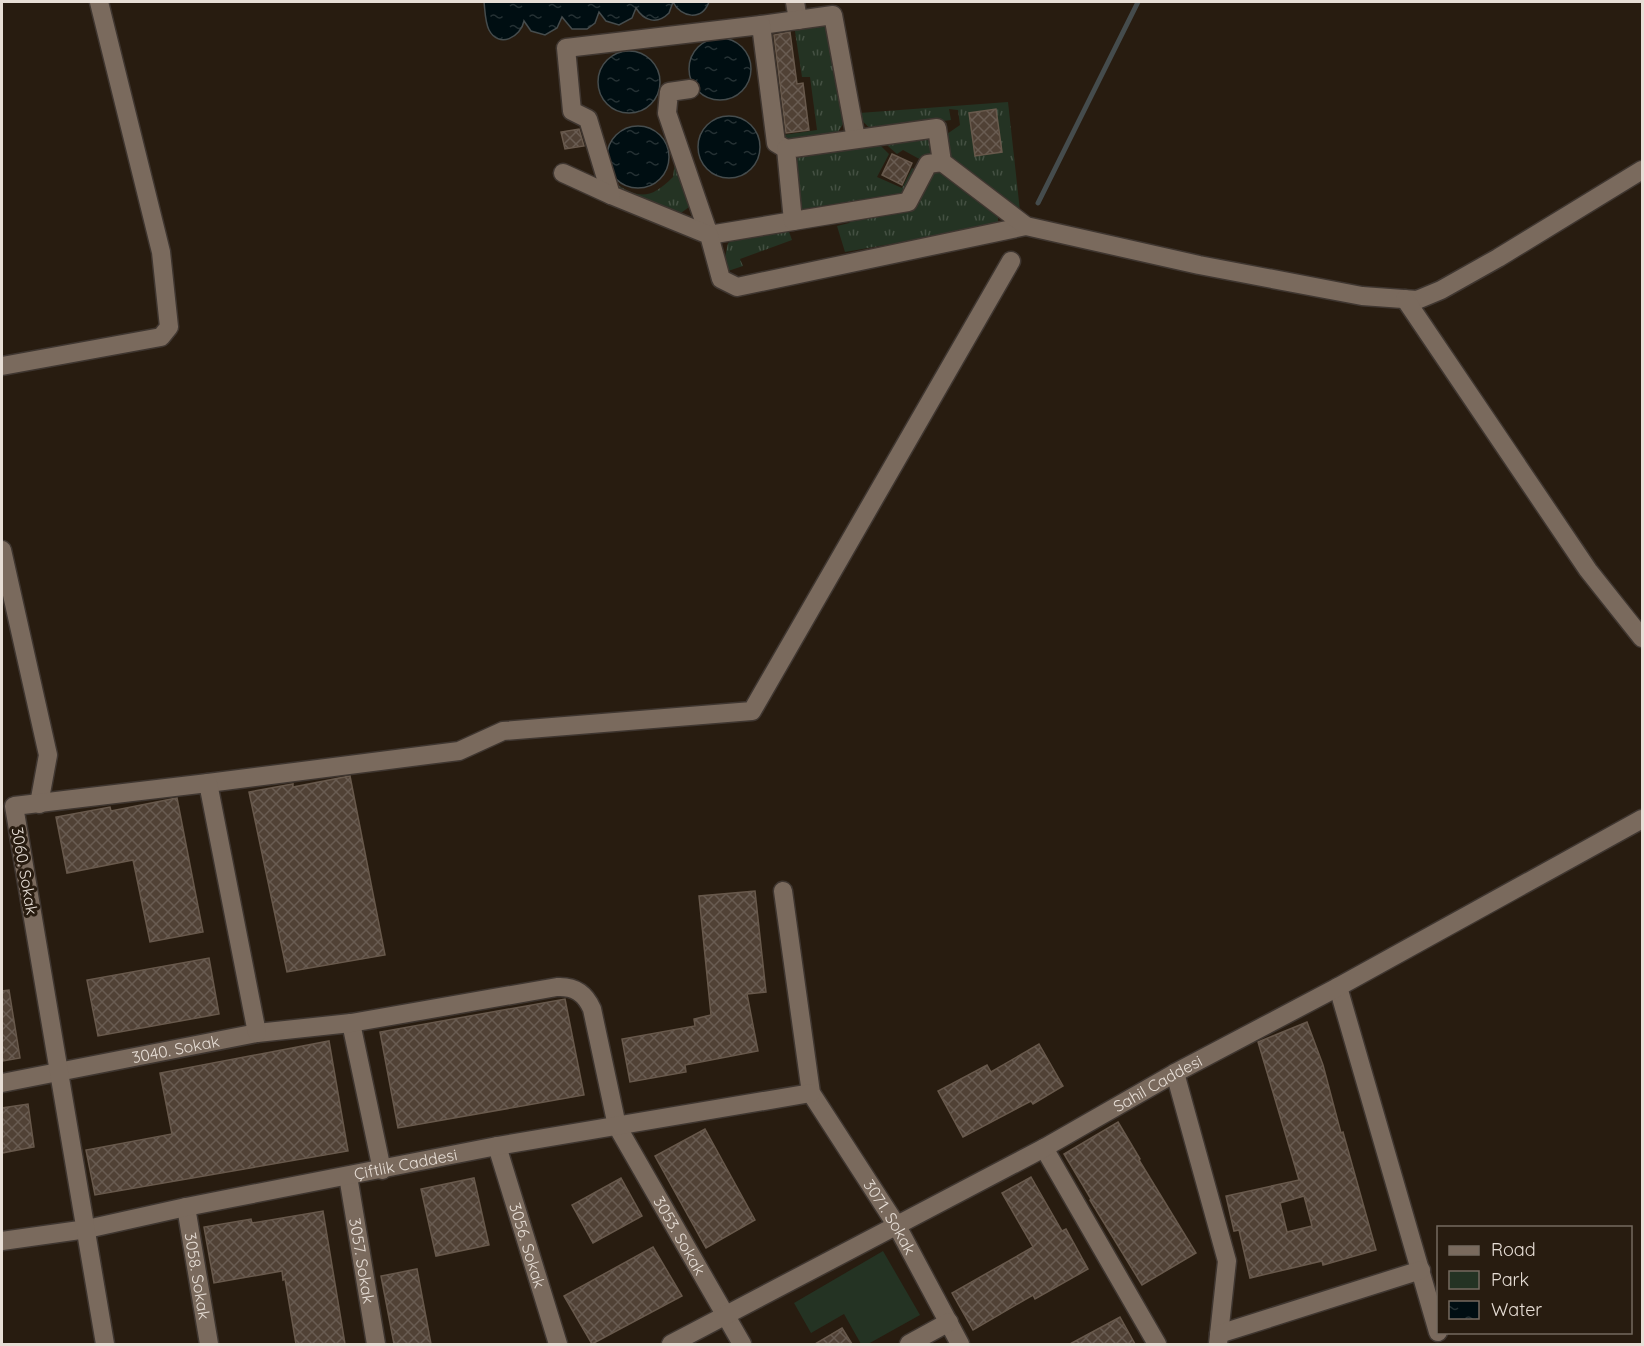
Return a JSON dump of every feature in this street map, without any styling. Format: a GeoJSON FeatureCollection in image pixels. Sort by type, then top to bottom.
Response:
{"type":"FeatureCollection","features":[{"type":"Feature","properties":{"kind":"street"},"geometry":{"type":"LineString","coordinates":[[2,366],[161,337],[169,327],[161,252],[99,2]]}},
{"type":"Feature","properties":{"kind":"street"},"geometry":{"type":"LineString","coordinates":[[611,195],[588,119],[572,111],[566,48],[761,25],[796,10],[832,8],[856,139]]}},
{"type":"Feature","properties":{"kind":"street"},"geometry":{"type":"LineString","coordinates":[[761,25],[776,143],[786,149],[937,128],[942,162],[1026,226]]}},
{"type":"Feature","properties":{"kind":"street"},"geometry":{"type":"LineString","coordinates":[[690,89],[669,92],[667,114],[709,235],[721,279],[737,287],[1026,226],[1362,297],[1417,300],[1442,290],[1498,258],[1642,170]]}},
{"type":"Feature","properties":{"kind":"street"},"geometry":{"type":"LineString","coordinates":[[786,149],[793,221]]}},
{"type":"Feature","properties":{"kind":"street"},"geometry":{"type":"LineString","coordinates":[[562,173],[709,235],[908,201],[928,164],[942,162]]}},
{"type":"Feature","properties":{"kind":"street","name":"3060. Sokak"},"geometry":{"type":"LineString","coordinates":[[105,1344],[59,1072],[8,807],[459,751],[503,730],[752,711],[1011,261]]}},
{"type":"Feature","properties":{"kind":"street"},"geometry":{"type":"LineString","coordinates":[[1405,299],[1588,570],[1642,638]]}},
{"type":"Feature","properties":{"kind":"street"},"geometry":{"type":"LineString","coordinates":[[2,550],[48,755],[39,804]]}},
{"type":"Feature","properties":{"kind":"street"},"geometry":{"type":"LineString","coordinates":[[208,783],[257,1033]]}},
{"type":"Feature","properties":{"kind":"street","name":"Sahil Caddesi"},"geometry":{"type":"LineString","coordinates":[[671,1344],[1044,1148],[1175,1073],[1338,987],[1642,819]]}},
{"type":"Feature","properties":{"kind":"street"},"geometry":{"type":"LineString","coordinates":[[783,891],[812,1093]]}},
{"type":"Feature","properties":{"kind":"street","name":"3053. Sokak"},"geometry":{"type":"LineString","coordinates":[[351,1023],[557,987],[577,990],[584,995],[592,1009],[617,1126],[742,1344]]}},
{"type":"Feature","properties":{"kind":"street"},"geometry":{"type":"LineString","coordinates":[[1338,987],[1437,1325]]}},
{"type":"Feature","properties":{"kind":"street"},"geometry":{"type":"LineString","coordinates":[[351,1023],[382,1170]]}},
{"type":"Feature","properties":{"kind":"street","name":"3040. Sokak"},"geometry":{"type":"LineString","coordinates":[[2,1083],[257,1033],[351,1023]]}},
{"type":"Feature","properties":{"kind":"street"},"geometry":{"type":"LineString","coordinates":[[1175,1073],[1227,1261],[1218,1339],[1421,1270]]}},
{"type":"Feature","properties":{"kind":"street","name":"Çiftlik Caddesi"},"geometry":{"type":"LineString","coordinates":[[2,1241],[87,1229],[186,1207],[497,1146],[812,1093]]}},
{"type":"Feature","properties":{"kind":"street","name":"3071. Sokak"},"geometry":{"type":"LineString","coordinates":[[812,1093],[897,1226],[960,1344]]}},
{"type":"Feature","properties":{"kind":"street","name":"3056. Sokak"},"geometry":{"type":"LineString","coordinates":[[497,1146],[558,1344]]}},
{"type":"Feature","properties":{"kind":"street"},"geometry":{"type":"LineString","coordinates":[[1044,1148],[1157,1344]]}},
{"type":"Feature","properties":{"kind":"street","name":"3057. Sokak"},"geometry":{"type":"LineString","coordinates":[[348,1176],[376,1344]]}},
{"type":"Feature","properties":{"kind":"street","name":"3058. Sokak"},"geometry":{"type":"LineString","coordinates":[[186,1207],[209,1344]]}},
{"type":"Feature","properties":{"kind":"street"},"geometry":{"type":"LineString","coordinates":[[909,1344],[949,1322]]}},
{"type":"Feature","properties":{"kind":"green space"},"geometry":{"type":"Polygon","coordinates":[[[815,22],[827,27],[843,124],[838,132],[787,140],[783,135],[817,130],[810,77],[802,77],[794,25],[815,22]]]}},
{"type":"Feature","properties":{"kind":"green space"},"geometry":{"type":"Polygon","coordinates":[[[1008,102],[1020,211],[951,164],[947,134],[960,125],[958,110],[949,109],[951,120],[872,130],[860,119],[859,113],[1008,102]]]}},
{"type":"Feature","properties":{"kind":"green space"},"geometry":{"type":"Polygon","coordinates":[[[926,135],[934,140],[936,152],[923,161],[903,150],[897,154],[881,140],[926,135]]]}},
{"type":"Feature","properties":{"kind":"green space"},"geometry":{"type":"Polygon","coordinates":[[[875,140],[889,154],[877,177],[902,188],[912,168],[916,170],[907,197],[801,213],[794,159],[799,152],[875,140]]]}},
{"type":"Feature","properties":{"kind":"green space"},"geometry":{"type":"Polygon","coordinates":[[[675,162],[689,207],[681,213],[649,202],[626,198],[613,182],[630,192],[644,195],[651,193],[673,177],[675,162]]]}},
{"type":"Feature","properties":{"kind":"green space"},"geometry":{"type":"Polygon","coordinates":[[[934,166],[998,214],[998,222],[995,226],[845,252],[837,226],[849,223],[855,215],[910,208],[934,166]]]}},
{"type":"Feature","properties":{"kind":"green space"},"geometry":{"type":"Polygon","coordinates":[[[788,229],[792,240],[740,259],[743,266],[728,271],[724,262],[728,243],[735,239],[788,229]]]}},
{"type":"Feature","properties":{"kind":"green space"},"geometry":{"type":"Polygon","coordinates":[[[883,1251],[920,1315],[868,1344],[861,1344],[844,1314],[811,1333],[794,1303],[883,1251]]]}},
{"type":"Feature","properties":{"kind":"water"},"geometry":{"type":"Polygon","coordinates":[[[484,2],[673,2],[669,13],[660,19],[651,20],[643,16],[636,8],[632,18],[619,25],[606,21],[599,12],[595,23],[587,29],[572,29],[562,17],[557,28],[545,35],[531,31],[524,21],[519,32],[504,40],[493,36],[489,30],[484,2]]]}},
{"type":"Feature","properties":{"kind":"water"},"geometry":{"type":"Polygon","coordinates":[[[673,2],[709,2],[702,12],[691,15],[681,11],[673,2]]]}},
{"type":"Feature","properties":{"kind":"water"},"geometry":{"type":"Polygon","coordinates":[[[720,38],[732,40],[742,47],[749,57],[751,69],[749,81],[742,91],[732,98],[720,100],[708,98],[698,91],[691,81],[689,69],[691,57],[698,47],[708,40],[720,38]]]}},
{"type":"Feature","properties":{"kind":"water"},"geometry":{"type":"Polygon","coordinates":[[[629,51],[646,56],[651,60],[655,65],[660,82],[655,99],[651,104],[646,108],[629,113],[612,108],[607,104],[603,99],[598,82],[603,65],[607,60],[612,56],[629,51]]]}},
{"type":"Feature","properties":{"kind":"water"},"geometry":{"type":"Polygon","coordinates":[[[729,116],[741,118],[751,125],[758,135],[760,147],[758,159],[751,169],[741,176],[729,178],[717,176],[707,169],[700,159],[698,147],[700,135],[707,125],[717,118],[729,116]]]}},
{"type":"Feature","properties":{"kind":"water"},"geometry":{"type":"Polygon","coordinates":[[[638,126],[655,131],[660,135],[664,140],[669,157],[664,174],[660,179],[655,183],[638,188],[621,183],[616,179],[612,174],[607,157],[612,140],[616,135],[621,131],[638,126]]]}},
{"type":"Feature","properties":{"kind":"building"},"geometry":{"type":"Polygon","coordinates":[[[790,32],[797,84],[803,83],[809,130],[786,133],[774,35],[790,32]]]}},
{"type":"Feature","properties":{"kind":"building"},"geometry":{"type":"Polygon","coordinates":[[[996,109],[1002,152],[975,156],[969,113],[996,109]]]}},
{"type":"Feature","properties":{"kind":"building"},"geometry":{"type":"Polygon","coordinates":[[[579,129],[584,146],[565,149],[561,132],[579,129]]]}},
{"type":"Feature","properties":{"kind":"building"},"geometry":{"type":"Polygon","coordinates":[[[892,154],[912,163],[902,185],[882,175],[892,154]]]}},
{"type":"Feature","properties":{"kind":"building"},"geometry":{"type":"Polygon","coordinates":[[[350,776],[385,955],[287,972],[249,792],[293,784],[293,787],[350,776]]]}},
{"type":"Feature","properties":{"kind":"building"},"geometry":{"type":"Polygon","coordinates":[[[177,798],[203,932],[150,942],[133,860],[67,873],[56,817],[110,807],[111,811],[177,798]]]}},
{"type":"Feature","properties":{"kind":"building"},"geometry":{"type":"Polygon","coordinates":[[[755,891],[766,992],[747,994],[758,1051],[685,1065],[686,1072],[630,1082],[622,1039],[695,1026],[694,1019],[711,1015],[699,896],[755,891]]]}},
{"type":"Feature","properties":{"kind":"building"},"geometry":{"type":"Polygon","coordinates":[[[209,958],[219,1014],[98,1036],[87,980],[209,958]]]}},
{"type":"Feature","properties":{"kind":"building"},"geometry":{"type":"Polygon","coordinates":[[[9,990],[20,1058],[2,1061],[2,991],[9,990]]]}},
{"type":"Feature","properties":{"kind":"building"},"geometry":{"type":"Polygon","coordinates":[[[565,999],[584,1095],[398,1128],[380,1032],[565,999]]]}},
{"type":"Feature","properties":{"kind":"building"},"geometry":{"type":"Polygon","coordinates":[[[1307,1022],[1323,1065],[1376,1250],[1323,1265],[1322,1261],[1250,1278],[1239,1230],[1234,1231],[1226,1196],[1299,1180],[1258,1042],[1307,1022]],[[1304,1196],[1280,1203],[1287,1232],[1312,1226],[1304,1196]]]}},
{"type":"Feature","properties":{"kind":"building"},"geometry":{"type":"Polygon","coordinates":[[[329,1041],[348,1151],[95,1195],[86,1150],[172,1134],[160,1073],[329,1041]]]}},
{"type":"Feature","properties":{"kind":"building"},"geometry":{"type":"Polygon","coordinates":[[[1039,1044],[1063,1086],[1033,1104],[1031,1101],[963,1137],[938,1091],[987,1065],[991,1072],[1039,1044]]]}},
{"type":"Feature","properties":{"kind":"building"},"geometry":{"type":"Polygon","coordinates":[[[28,1104],[34,1147],[2,1153],[2,1108],[28,1104]]]}},
{"type":"Feature","properties":{"kind":"building"},"geometry":{"type":"Polygon","coordinates":[[[1118,1122],[1196,1253],[1142,1285],[1064,1154],[1118,1122]]]}},
{"type":"Feature","properties":{"kind":"building"},"geometry":{"type":"Polygon","coordinates":[[[705,1129],[755,1220],[706,1248],[655,1156],[705,1129]]]}},
{"type":"Feature","properties":{"kind":"building"},"geometry":{"type":"Polygon","coordinates":[[[1031,1177],[1062,1231],[1066,1229],[1088,1269],[1035,1299],[1033,1295],[973,1330],[952,1293],[1033,1247],[1002,1193],[1031,1177]]]}},
{"type":"Feature","properties":{"kind":"building"},"geometry":{"type":"Polygon","coordinates":[[[474,1178],[489,1245],[436,1256],[421,1189],[474,1178]]]}},
{"type":"Feature","properties":{"kind":"building"},"geometry":{"type":"Polygon","coordinates":[[[621,1178],[642,1216],[593,1243],[572,1205],[621,1178]]]}},
{"type":"Feature","properties":{"kind":"building"},"geometry":{"type":"Polygon","coordinates":[[[323,1211],[345,1344],[296,1344],[282,1271],[214,1283],[204,1227],[251,1219],[252,1223],[323,1211]]]}},
{"type":"Feature","properties":{"kind":"building"},"geometry":{"type":"Polygon","coordinates":[[[653,1247],[682,1296],[592,1344],[564,1296],[653,1247]]]}},
{"type":"Feature","properties":{"kind":"building"},"geometry":{"type":"Polygon","coordinates":[[[417,1269],[431,1344],[394,1344],[381,1276],[417,1269]]]}},
{"type":"Feature","properties":{"kind":"building"},"geometry":{"type":"Polygon","coordinates":[[[1120,1317],[1135,1344],[1070,1344],[1120,1317]]]}},
{"type":"Feature","properties":{"kind":"building"},"geometry":{"type":"Polygon","coordinates":[[[842,1328],[852,1344],[815,1344],[842,1328]]]}},
{"type":"Feature","properties":{"kind":"waterway"},"geometry":{"type":"LineString","coordinates":[[1038,203],[1138,2]]}}]}
